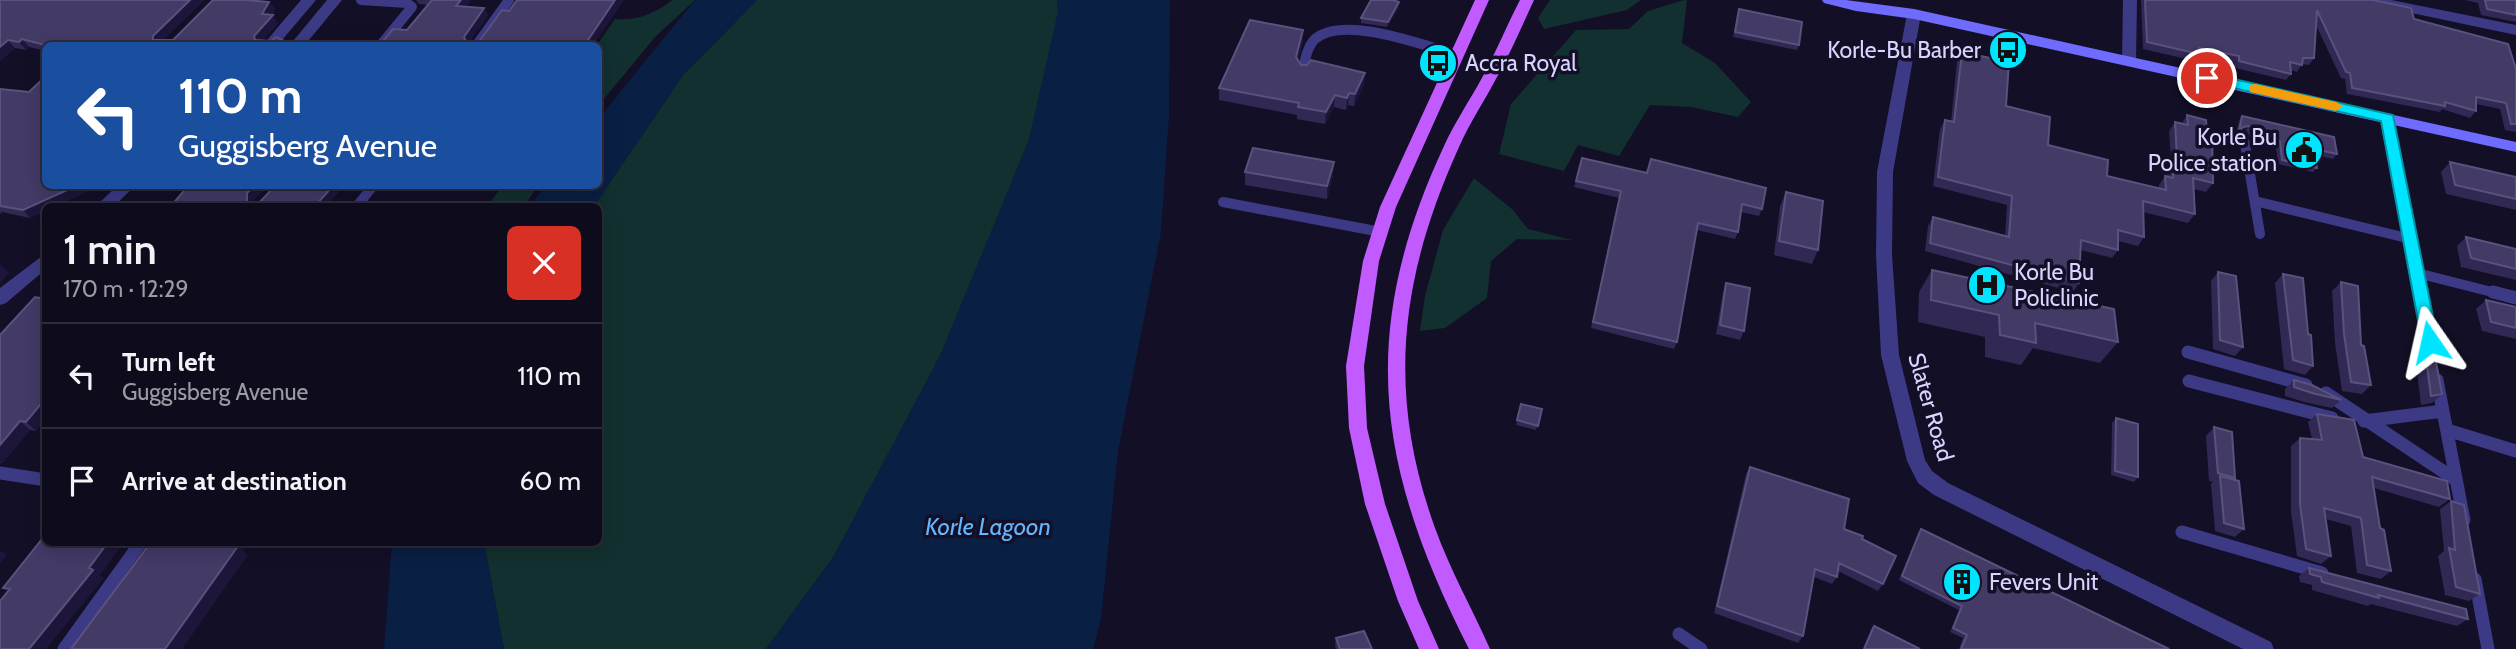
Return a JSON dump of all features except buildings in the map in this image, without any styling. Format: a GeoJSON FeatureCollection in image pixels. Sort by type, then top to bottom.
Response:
{"type":"FeatureCollection","features":[{"type":"Feature","properties":{"kind":"main road"},"geometry":{"type":"LineString","coordinates":[[1429,649],[1408,601],[1375,504],[1358,428],[1355,366],[1362,307],[1388,207],[1482,0]]}},
{"type":"Feature","properties":{"kind":"main road"},"geometry":{"type":"LineString","coordinates":[[1480,649],[1434,552],[1413,493],[1399,434],[1394,374],[1399,306],[1412,253],[1465,109],[1517,0]]}},
{"type":"Feature","properties":{"kind":"main road"},"geometry":{"type":"LineString","coordinates":[[1455,138],[1496,66],[1527,0]]}},
{"type":"Feature","properties":{"kind":"main road"},"geometry":{"type":"LineString","coordinates":[[1829,0],[1914,14],[2516,147]]}},
{"type":"Feature","properties":{"kind":"main road"},"geometry":{"type":"LineString","coordinates":[[1875,0],[1914,14]]}},
{"type":"Feature","properties":{"kind":"street"},"geometry":{"type":"LineString","coordinates":[[272,42],[309,0]]}},
{"type":"Feature","properties":{"kind":"street"},"geometry":{"type":"LineString","coordinates":[[299,42],[335,0]]}},
{"type":"Feature","properties":{"kind":"street"},"geometry":{"type":"LineString","coordinates":[[2129,61],[2130,0]]}},
{"type":"Feature","properties":{"kind":"street"},"geometry":{"type":"LineString","coordinates":[[2369,0],[2516,30]]}},
{"type":"Feature","properties":{"kind":"street","name":"Slater Road"},"geometry":{"type":"LineString","coordinates":[[1914,14],[1885,172],[1884,255],[1890,355],[1925,477],[1941,489],[2264,649]]}},
{"type":"Feature","properties":{"kind":"street"},"geometry":{"type":"LineString","coordinates":[[107,203],[124,189]]}},
{"type":"Feature","properties":{"kind":"street"},"geometry":{"type":"LineString","coordinates":[[0,298],[42,262]]}},
{"type":"Feature","properties":{"kind":"lane"},"geometry":{"type":"LineString","coordinates":[[361,0],[407,3],[412,7],[383,42]]}},
{"type":"Feature","properties":{"kind":"lane"},"geometry":{"type":"LineString","coordinates":[[479,42],[509,0]]}},
{"type":"Feature","properties":{"kind":"lane"},"geometry":{"type":"LineString","coordinates":[[1303,70],[1313,41],[1326,31],[1339,29],[1366,32],[1458,55]]}},
{"type":"Feature","properties":{"kind":"lane"},"geometry":{"type":"LineString","coordinates":[[2388,118],[2466,533]]}},
{"type":"Feature","properties":{"kind":"lane"},"geometry":{"type":"LineString","coordinates":[[2244,138],[2260,234]]}},
{"type":"Feature","properties":{"kind":"lane"},"geometry":{"type":"LineString","coordinates":[[359,203],[371,189]]}},
{"type":"Feature","properties":{"kind":"lane"},"geometry":{"type":"LineString","coordinates":[[2255,201],[2411,239]]}},
{"type":"Feature","properties":{"kind":"lane"},"geometry":{"type":"LineString","coordinates":[[1223,202],[1381,232]]}},
{"type":"Feature","properties":{"kind":"lane"},"geometry":{"type":"LineString","coordinates":[[2417,273],[2516,298]]}},
{"type":"Feature","properties":{"kind":"lane"},"geometry":{"type":"LineString","coordinates":[[2188,352],[2306,385],[2327,394],[2456,480]]}},
{"type":"Feature","properties":{"kind":"lane"},"geometry":{"type":"LineString","coordinates":[[2189,381],[2326,417],[2365,421],[2443,411]]}},
{"type":"Feature","properties":{"kind":"lane"},"geometry":{"type":"LineString","coordinates":[[2447,430],[2516,450]]}},
{"type":"Feature","properties":{"kind":"lane"},"geometry":{"type":"LineString","coordinates":[[0,473],[42,479]]}},
{"type":"Feature","properties":{"kind":"lane"},"geometry":{"type":"LineString","coordinates":[[2182,532],[2337,577]]}},
{"type":"Feature","properties":{"kind":"lane"},"geometry":{"type":"LineString","coordinates":[[64,649],[138,546]]}},
{"type":"Feature","properties":{"kind":"lane"},"geometry":{"type":"LineString","coordinates":[[2471,560],[2475,612],[2488,649]]}},
{"type":"Feature","properties":{"kind":"lane"},"geometry":{"type":"LineString","coordinates":[[1679,634],[1701,649]]}},
{"type":"Feature","properties":{"kind":"green space"},"geometry":{"type":"Polygon","coordinates":[[[672,0],[695,0],[655,37],[602,101],[602,42],[599,42],[615,19],[645,16],[672,0]]]}},
{"type":"Feature","properties":{"kind":"green space"},"geometry":{"type":"Polygon","coordinates":[[[757,0],[1057,0],[1059,11],[1029,140],[941,354],[834,556],[766,649],[504,649],[485,546],[602,546],[602,203],[596,203],[683,75],[757,0]]]}},
{"type":"Feature","properties":{"kind":"green space"},"geometry":{"type":"Polygon","coordinates":[[[1550,0],[1641,0],[1627,10],[1544,29],[1538,18],[1550,0]]]}},
{"type":"Feature","properties":{"kind":"green space"},"geometry":{"type":"Polygon","coordinates":[[[1687,0],[1682,43],[1715,63],[1751,102],[1738,117],[1691,107],[1650,105],[1619,156],[1578,145],[1564,171],[1499,154],[1511,104],[1576,30],[1629,29],[1648,11],[1687,0]]]}},
{"type":"Feature","properties":{"kind":"green space"},"geometry":{"type":"Polygon","coordinates":[[[1474,178],[1513,210],[1528,229],[1572,240],[1517,239],[1491,261],[1487,298],[1445,328],[1420,331],[1425,296],[1443,230],[1474,178]]]}},
{"type":"Feature","properties":{"kind":"green space"},"geometry":{"type":"Polygon","coordinates":[[[500,189],[536,189],[526,203],[490,203],[500,189]]]}},
{"type":"Feature","properties":{"kind":"water"},"geometry":{"type":"Polygon","coordinates":[[[695,0],[757,0],[683,75],[596,203],[532,203],[543,189],[602,189],[602,114],[695,0]]]}},
{"type":"Feature","properties":{"kind":"water","name":"Korle Lagoon"},"geometry":{"type":"Polygon","coordinates":[[[1057,0],[1170,0],[1169,115],[1161,232],[1118,451],[1101,619],[1093,649],[766,649],[834,556],[941,354],[1029,140],[1058,11],[1057,0]]]}},
{"type":"Feature","properties":{"kind":"water"},"geometry":{"type":"Polygon","coordinates":[[[392,546],[485,546],[504,649],[384,649],[392,546]]]}},
{"type":"Feature","properties":{"kind":"slow traffic"},"geometry":{"type":"LineString","coordinates":[[2255,89],[2336,106]]}},
{"type":"Feature","properties":{"kind":"place","name":"Korle-Bu Barber"},"geometry":{"type":"Point","coordinates":[2008,50]}},
{"type":"Feature","properties":{"kind":"place","name":"Accra Royal"},"geometry":{"type":"Point","coordinates":[1438,63]}},
{"type":"Feature","properties":{"kind":"place","name":"Korle Bu Police station"},"geometry":{"type":"Point","coordinates":[2304,150]}},
{"type":"Feature","properties":{"kind":"place","name":"Korle Bu Policlinic"},"geometry":{"type":"Point","coordinates":[1987,285]}},
{"type":"Feature","properties":{"kind":"place","name":"Fevers Unit"},"geometry":{"type":"Point","coordinates":[1962,582]}},
{"type":"Feature","properties":{"kind":"route"},"geometry":{"type":"LineString","coordinates":[[2207,78],[2388,118],[2430,342]]}}]}
